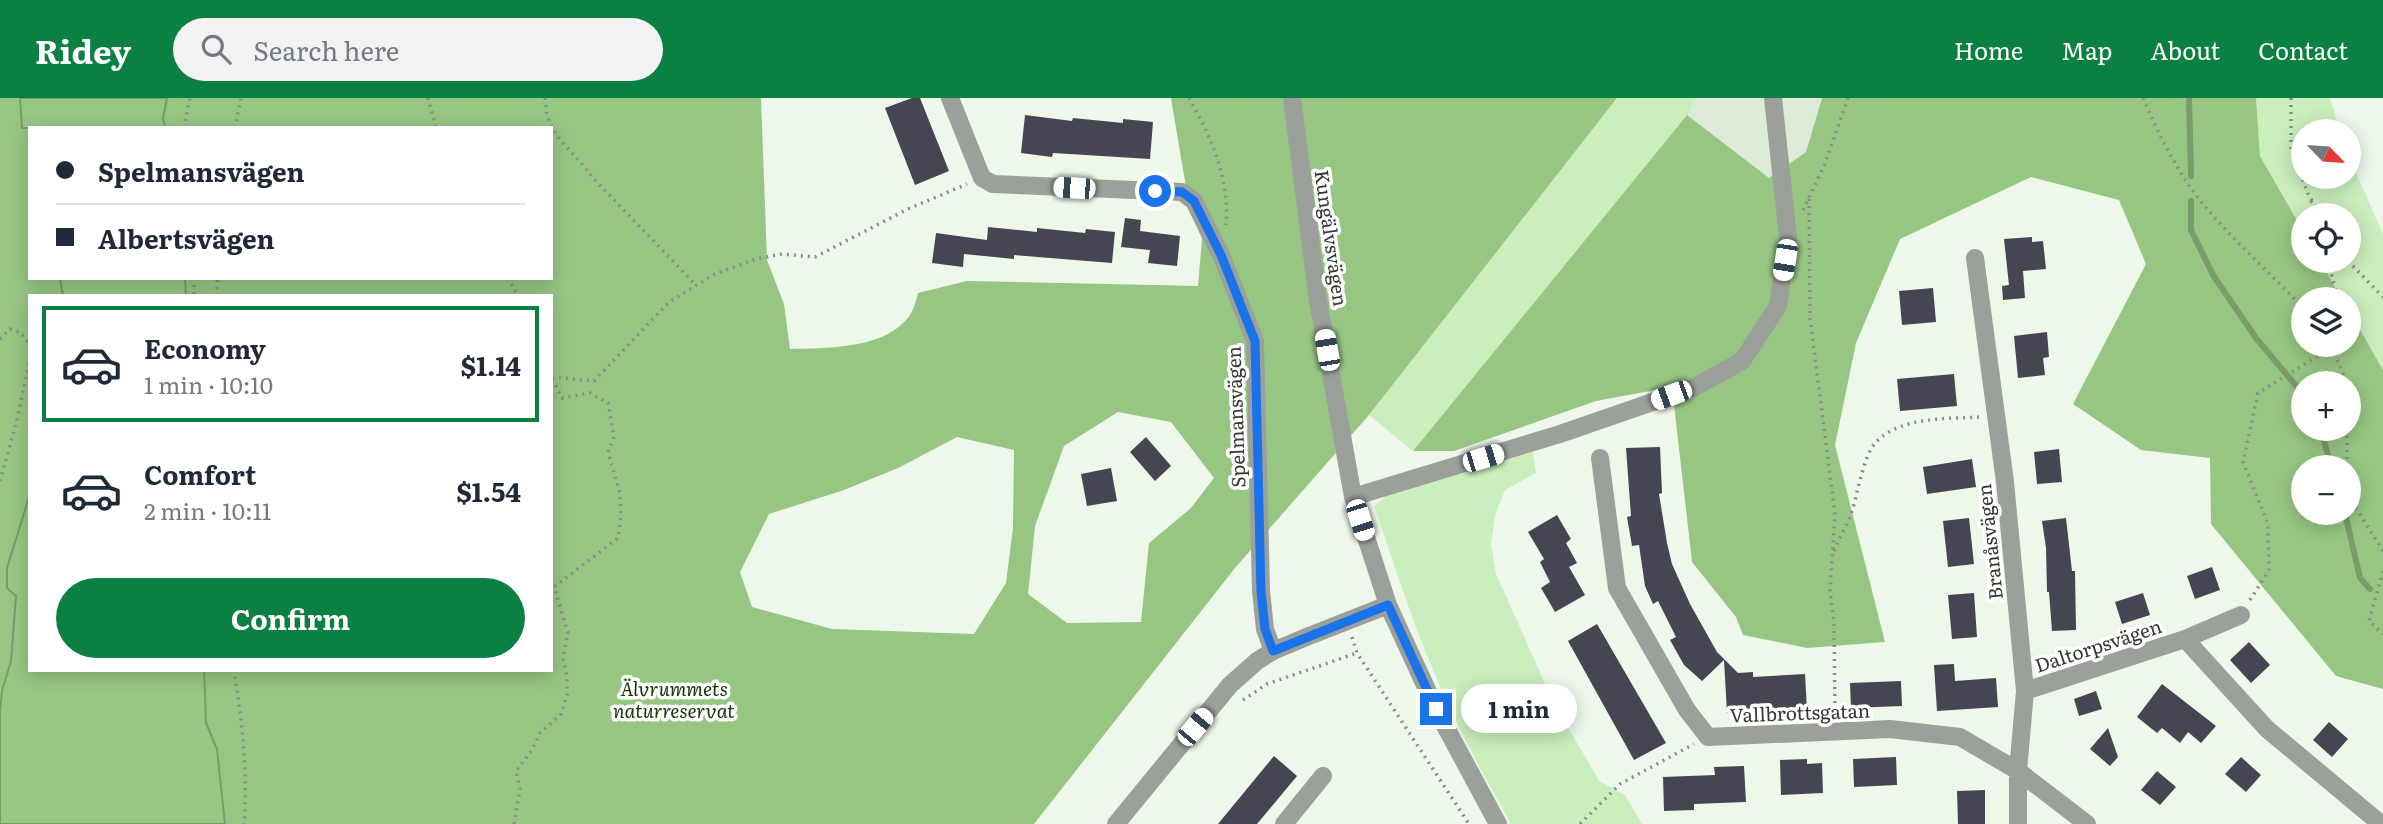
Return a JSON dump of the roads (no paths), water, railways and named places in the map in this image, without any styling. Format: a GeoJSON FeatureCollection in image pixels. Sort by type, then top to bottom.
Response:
{"type":"FeatureCollection","features":[{"type":"Feature","properties":{"kind":"street","name":"Spelmansvägen"},"geometry":{"type":"LineString","coordinates":[[950,98],[982,178],[993,184],[1182,192],[1194,201],[1221,255],[1255,341],[1261,591],[1265,629],[1273,651]]}},
{"type":"Feature","properties":{"kind":"street","name":"Kungälvsvägen"},"geometry":{"type":"LineString","coordinates":[[1292,98],[1318,301],[1353,497],[1388,605],[1436,709],[1498,824]]}},
{"type":"Feature","properties":{"kind":"street"},"geometry":{"type":"LineString","coordinates":[[1353,497],[1560,435],[1693,387],[1742,361],[1778,306],[1788,237],[1773,98]]}},
{"type":"Feature","properties":{"kind":"street","name":"Branåsvägen"},"geometry":{"type":"LineString","coordinates":[[1975,258],[1996,416],[2025,691],[2018,771],[2018,824]]}},
{"type":"Feature","properties":{"kind":"street","name":"Vallbrottsgatan"},"geometry":{"type":"LineString","coordinates":[[1601,458],[1617,588],[1687,710],[1708,737],[1890,729],[1960,737],[2018,771],[2087,824]]}},
{"type":"Feature","properties":{"kind":"street"},"geometry":{"type":"LineString","coordinates":[[1116,824],[1230,685],[1257,661],[1273,651],[1388,605]]}},
{"type":"Feature","properties":{"kind":"street","name":"Daltorpsvägen"},"geometry":{"type":"LineString","coordinates":[[2025,691],[2185,639],[2241,615]]}},
{"type":"Feature","properties":{"kind":"street","name":"Daltorpsvägen"},"geometry":{"type":"LineString","coordinates":[[2185,639],[2267,729],[2381,824]]}},
{"type":"Feature","properties":{"kind":"street"},"geometry":{"type":"LineString","coordinates":[[1284,824],[1323,776]]}},
{"type":"Feature","properties":{"kind":"waterway"},"geometry":{"type":"LineString","coordinates":[[2189,98],[2191,176]]}},
{"type":"Feature","properties":{"kind":"waterway"},"geometry":{"type":"LineString","coordinates":[[2191,201],[2191,230],[2213,275],[2256,338],[2291,380]]}},
{"type":"Feature","properties":{"kind":"waterway"},"geometry":{"type":"LineString","coordinates":[[2324,441],[2328,455]]}},
{"type":"Feature","properties":{"kind":"waterway"},"geometry":{"type":"LineString","coordinates":[[2348,525],[2360,578],[2370,589]]}},
{"type":"Feature","properties":{"kind":"park label","name":"Älvrummets naturreservat"},"geometry":{"type":"Point","coordinates":[674,699]}}]}
